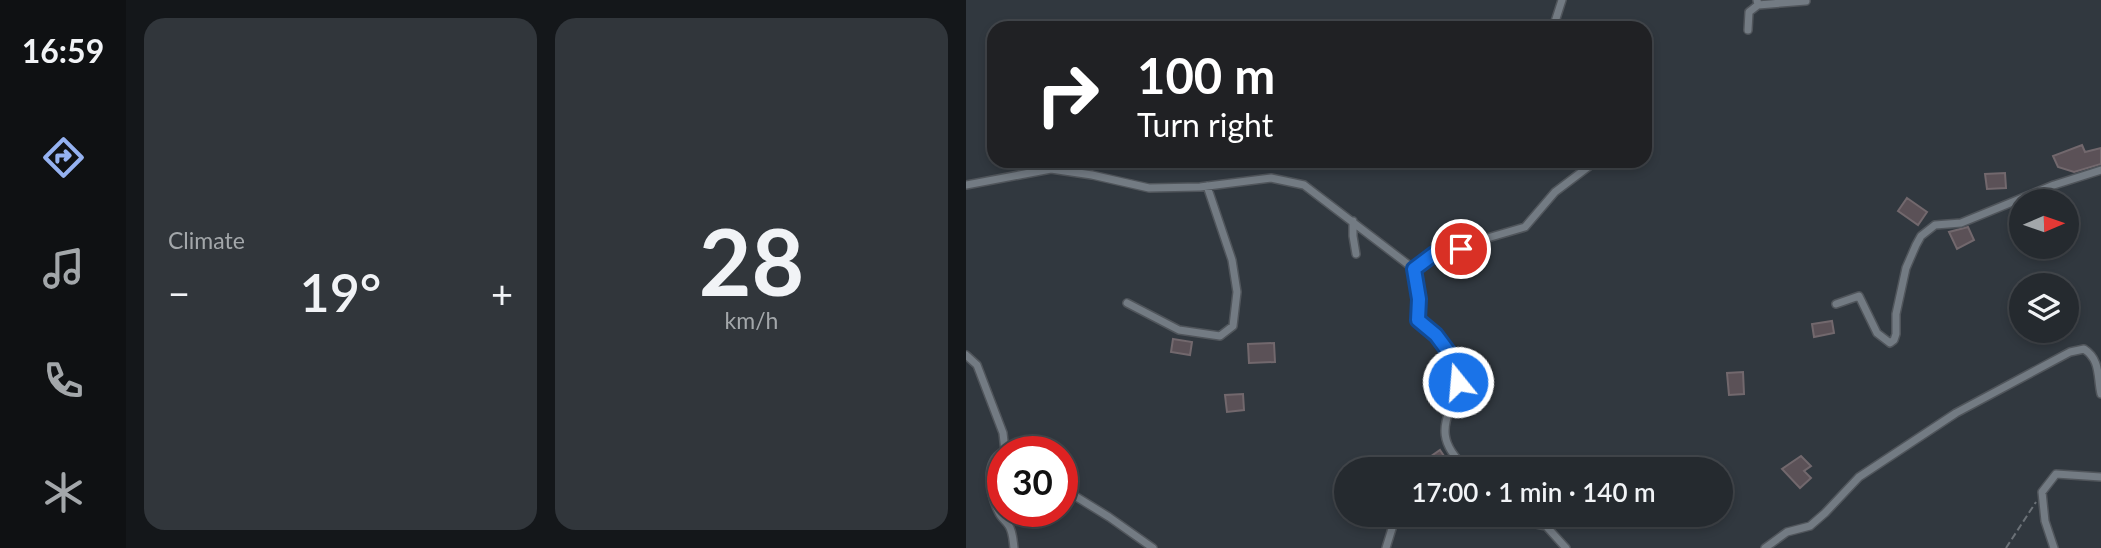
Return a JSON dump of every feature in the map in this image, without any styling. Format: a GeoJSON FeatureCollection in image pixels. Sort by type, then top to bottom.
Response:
{"type":"FeatureCollection","features":[{"type":"Feature","properties":{"kind":"street"},"geometry":{"type":"LineString","coordinates":[[1555,21],[1562,0]]}},
{"type":"Feature","properties":{"kind":"street"},"geometry":{"type":"LineString","coordinates":[[1748,30],[1749,12],[1758,3],[1807,1]]}},
{"type":"Feature","properties":{"kind":"street"},"geometry":{"type":"LineString","coordinates":[[1414,269],[1434,254],[1461,249],[1483,239],[1525,227],[1555,192],[1586,168]]}},
{"type":"Feature","properties":{"kind":"street"},"geometry":{"type":"LineString","coordinates":[[966,185],[1051,169],[1149,188],[1207,186],[1271,178],[1304,185],[1414,269],[1419,299],[1418,320],[1436,335],[1456,362],[1458,382],[1444,436],[1453,457]]}},
{"type":"Feature","properties":{"kind":"street"},"geometry":{"type":"LineString","coordinates":[[1836,304],[1859,296],[1877,333],[1890,343],[1896,334],[1896,314],[1906,268],[1922,236],[1935,225],[1961,223],[2054,185],[2101,170]]}},
{"type":"Feature","properties":{"kind":"street"},"geometry":{"type":"LineString","coordinates":[[1127,303],[1179,330],[1220,336],[1233,326],[1237,292],[1233,260],[1207,186]]}},
{"type":"Feature","properties":{"kind":"street"},"geometry":{"type":"LineString","coordinates":[[1353,221],[1356,254]]}},
{"type":"Feature","properties":{"kind":"street"},"geometry":{"type":"LineString","coordinates":[[1765,548],[1787,532],[1810,526],[1859,477],[1956,413],[2070,352],[2084,349],[2092,354],[2099,370],[2101,394]]}},
{"type":"Feature","properties":{"kind":"street"},"geometry":{"type":"LineString","coordinates":[[966,355],[977,365],[1003,436]]}},
{"type":"Feature","properties":{"kind":"street"},"geometry":{"type":"LineString","coordinates":[[2054,548],[2045,521],[2042,492],[2056,474],[2101,477]]}},
{"type":"Feature","properties":{"kind":"street"},"geometry":{"type":"LineString","coordinates":[[1078,497],[1153,548]]}},
{"type":"Feature","properties":{"kind":"street"},"geometry":{"type":"LineString","coordinates":[[1011,527],[1014,548]]}},
{"type":"Feature","properties":{"kind":"street"},"geometry":{"type":"LineString","coordinates":[[1386,548],[1392,527]]}},
{"type":"Feature","properties":{"kind":"street"},"geometry":{"type":"LineString","coordinates":[[1547,527],[1566,548]]}},
{"type":"Feature","properties":{"kind":"path"},"geometry":{"type":"LineString","coordinates":[[2006,548],[2042,492]]}},
{"type":"Feature","properties":{"kind":"building"},"geometry":{"type":"Polygon","coordinates":[[[2082,145],[2085,152],[2101,148],[2101,164],[2074,172],[2058,167],[2053,156],[2082,145]]]}},
{"type":"Feature","properties":{"kind":"building"},"geometry":{"type":"Polygon","coordinates":[[[2005,173],[2006,188],[1987,189],[1985,174],[2005,173]]]}},
{"type":"Feature","properties":{"kind":"building"},"geometry":{"type":"Polygon","coordinates":[[[1907,198],[1927,212],[1918,225],[1898,211],[1907,198]]]}},
{"type":"Feature","properties":{"kind":"building"},"geometry":{"type":"Polygon","coordinates":[[[1968,227],[1974,240],[1957,249],[1949,232],[1968,227]]]}},
{"type":"Feature","properties":{"kind":"building"},"geometry":{"type":"Polygon","coordinates":[[[1832,321],[1834,333],[1814,337],[1812,324],[1832,321]]]}},
{"type":"Feature","properties":{"kind":"building"},"geometry":{"type":"Polygon","coordinates":[[[1173,339],[1192,342],[1190,355],[1171,352],[1173,339]]]}},
{"type":"Feature","properties":{"kind":"building"},"geometry":{"type":"Polygon","coordinates":[[[1274,343],[1275,362],[1249,363],[1248,344],[1274,343]]]}},
{"type":"Feature","properties":{"kind":"building"},"geometry":{"type":"Polygon","coordinates":[[[1743,372],[1744,394],[1729,395],[1727,373],[1743,372]]]}},
{"type":"Feature","properties":{"kind":"building"},"geometry":{"type":"Polygon","coordinates":[[[1243,394],[1244,410],[1227,412],[1225,395],[1243,394]]]}},
{"type":"Feature","properties":{"kind":"building"},"geometry":{"type":"Polygon","coordinates":[[[1440,450],[1445,457],[1430,457],[1440,450]]]}},
{"type":"Feature","properties":{"kind":"building"},"geometry":{"type":"Polygon","coordinates":[[[1801,456],[1811,466],[1804,471],[1811,478],[1800,488],[1782,469],[1801,456]]]}},
{"type":"Feature","properties":{"kind":"route"},"geometry":{"type":"LineString","coordinates":[[1458,382],[1456,362],[1436,335],[1418,320],[1419,299],[1414,269],[1434,254],[1461,249]]}}]}
